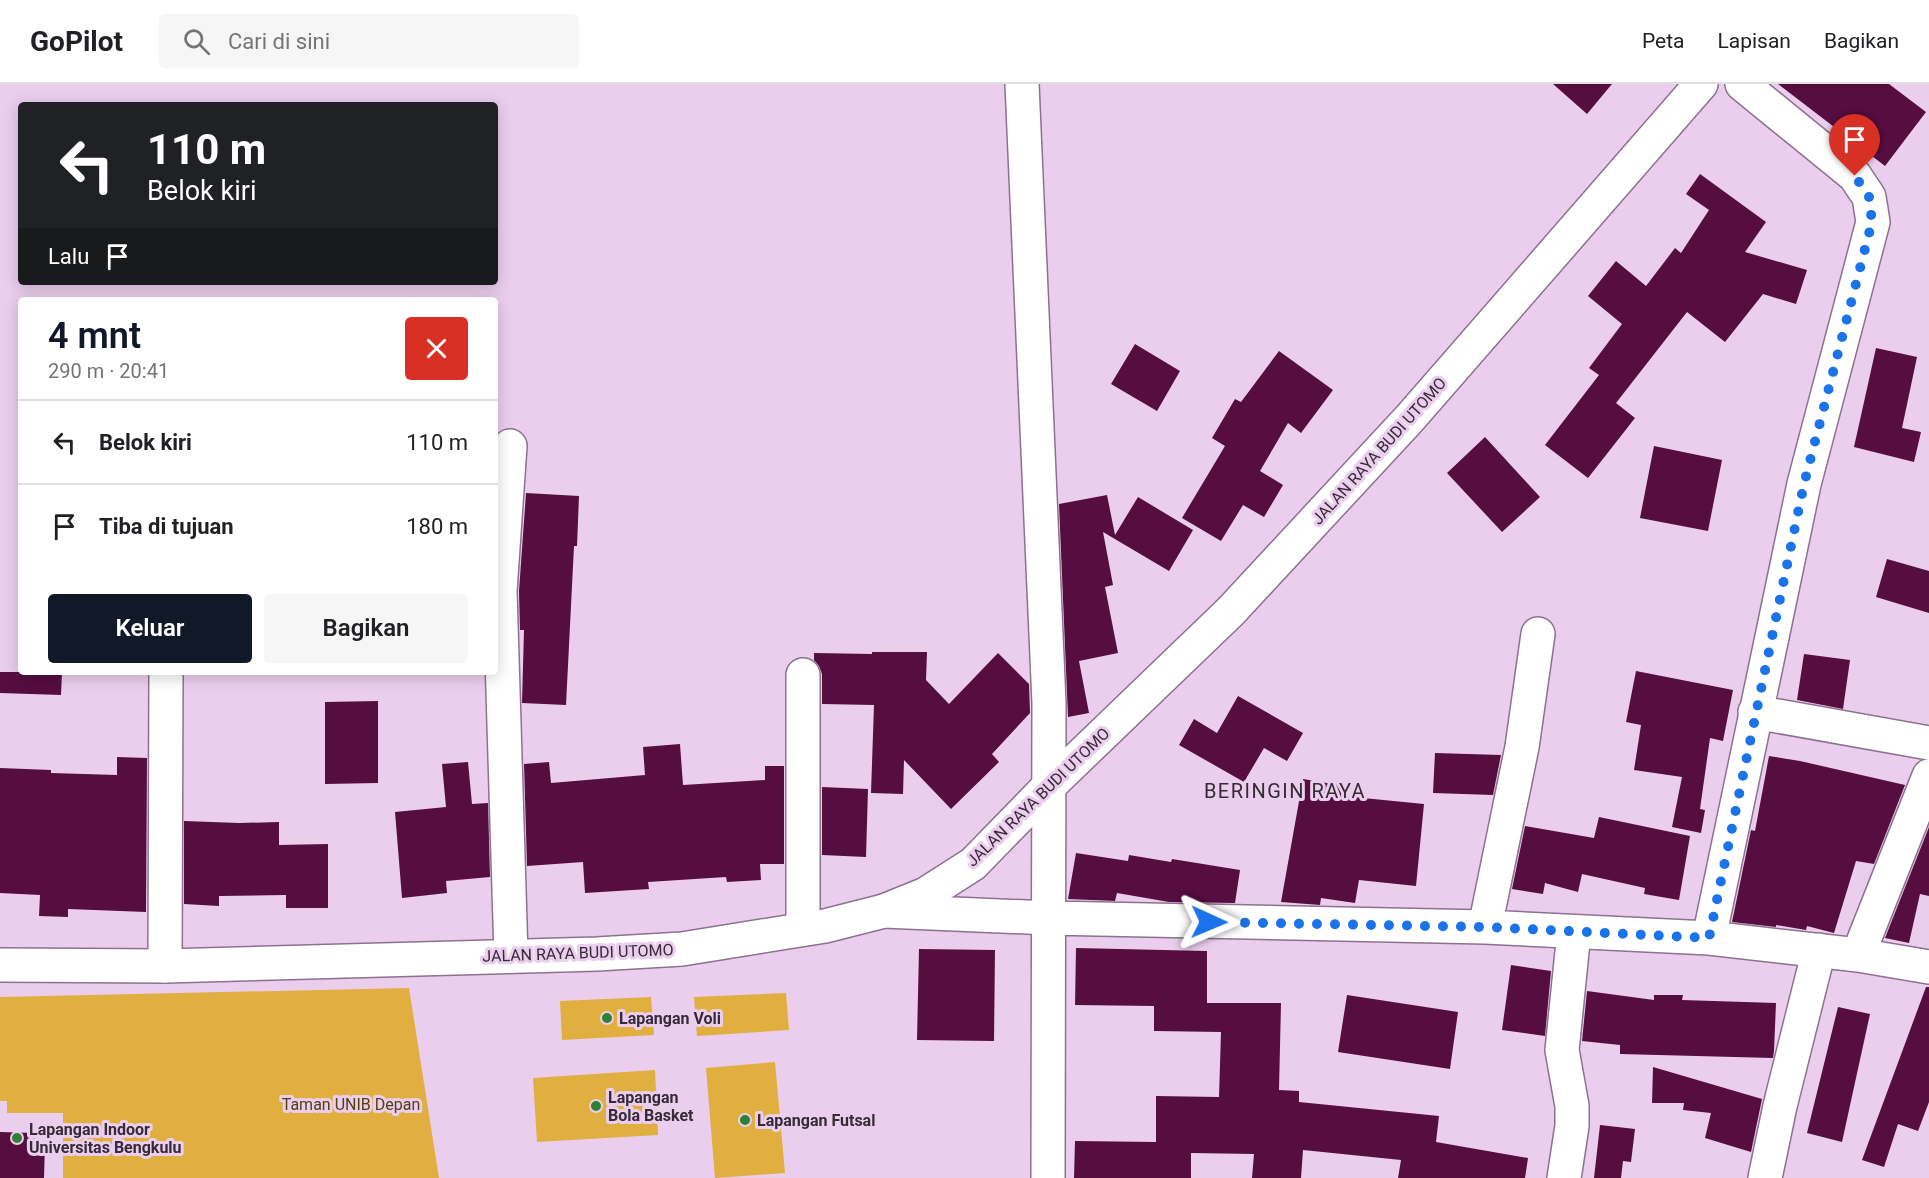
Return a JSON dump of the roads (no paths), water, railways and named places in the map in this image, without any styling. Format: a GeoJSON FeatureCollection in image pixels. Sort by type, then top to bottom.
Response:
{"type":"FeatureCollection","features":[{"type":"Feature","properties":{"kind":"main road"},"geometry":{"type":"LineString","coordinates":[[1022,84],[1049,703],[1048,1178]]}},
{"type":"Feature","properties":{"kind":"main road","name":"JALAN RAYA BUDI UTOMO"},"geometry":{"type":"LineString","coordinates":[[0,965],[165,966],[597,954],[682,949],[825,926],[884,911],[926,894],[973,864],[1048,787],[1231,611],[1410,418],[1701,84]]}},
{"type":"Feature","properties":{"kind":"main road"},"geometry":{"type":"LineString","coordinates":[[1709,938],[1804,484],[1872,222],[1869,197],[1855,176],[1742,84]]}},
{"type":"Feature","properties":{"kind":"main road"},"geometry":{"type":"LineString","coordinates":[[510,446],[500,591],[511,956]]}},
{"type":"Feature","properties":{"kind":"main road"},"geometry":{"type":"LineString","coordinates":[[1485,927],[1522,747],[1538,634]]}},
{"type":"Feature","properties":{"kind":"main road"},"geometry":{"type":"LineString","coordinates":[[165,966],[166,675]]}},
{"type":"Feature","properties":{"kind":"main road"},"geometry":{"type":"LineString","coordinates":[[802,675],[803,929]]}},
{"type":"Feature","properties":{"kind":"main road"},"geometry":{"type":"LineString","coordinates":[[1755,712],[1929,743]]}},
{"type":"Feature","properties":{"kind":"main road"},"geometry":{"type":"LineString","coordinates":[[1858,955],[1929,776]]}},
{"type":"Feature","properties":{"kind":"main road"},"geometry":{"type":"LineString","coordinates":[[884,911],[1049,918],[1485,927],[1709,938],[1858,955],[1929,967]]}},
{"type":"Feature","properties":{"kind":"main road"},"geometry":{"type":"LineString","coordinates":[[1564,1178],[1572,1126],[1572,1106],[1562,1050],[1574,932]]}},
{"type":"Feature","properties":{"kind":"main road"},"geometry":{"type":"LineString","coordinates":[[1765,1178],[1780,1106],[1819,950]]}},
{"type":"Feature","properties":{"kind":"place","name":"Lapangan Voli"},"geometry":{"type":"Point","coordinates":[607,1018]}},
{"type":"Feature","properties":{"kind":"place","name":"Lapangan Bola Basket"},"geometry":{"type":"Point","coordinates":[596,1106]}},
{"type":"Feature","properties":{"kind":"place","name":"Lapangan Futsal"},"geometry":{"type":"Point","coordinates":[745,1120]}},
{"type":"Feature","properties":{"kind":"place","name":"Lapangan Indoor Universitas Bengkulu"},"geometry":{"type":"Point","coordinates":[17,1138]}},
{"type":"Feature","properties":{"kind":"district","name":"BERINGIN RAYA"},"geometry":{"type":"Point","coordinates":[1285,791]}},
{"type":"Feature","properties":{"kind":"park label","name":"Taman UNIB Depan"},"geometry":{"type":"Point","coordinates":[351,1104]}}]}
